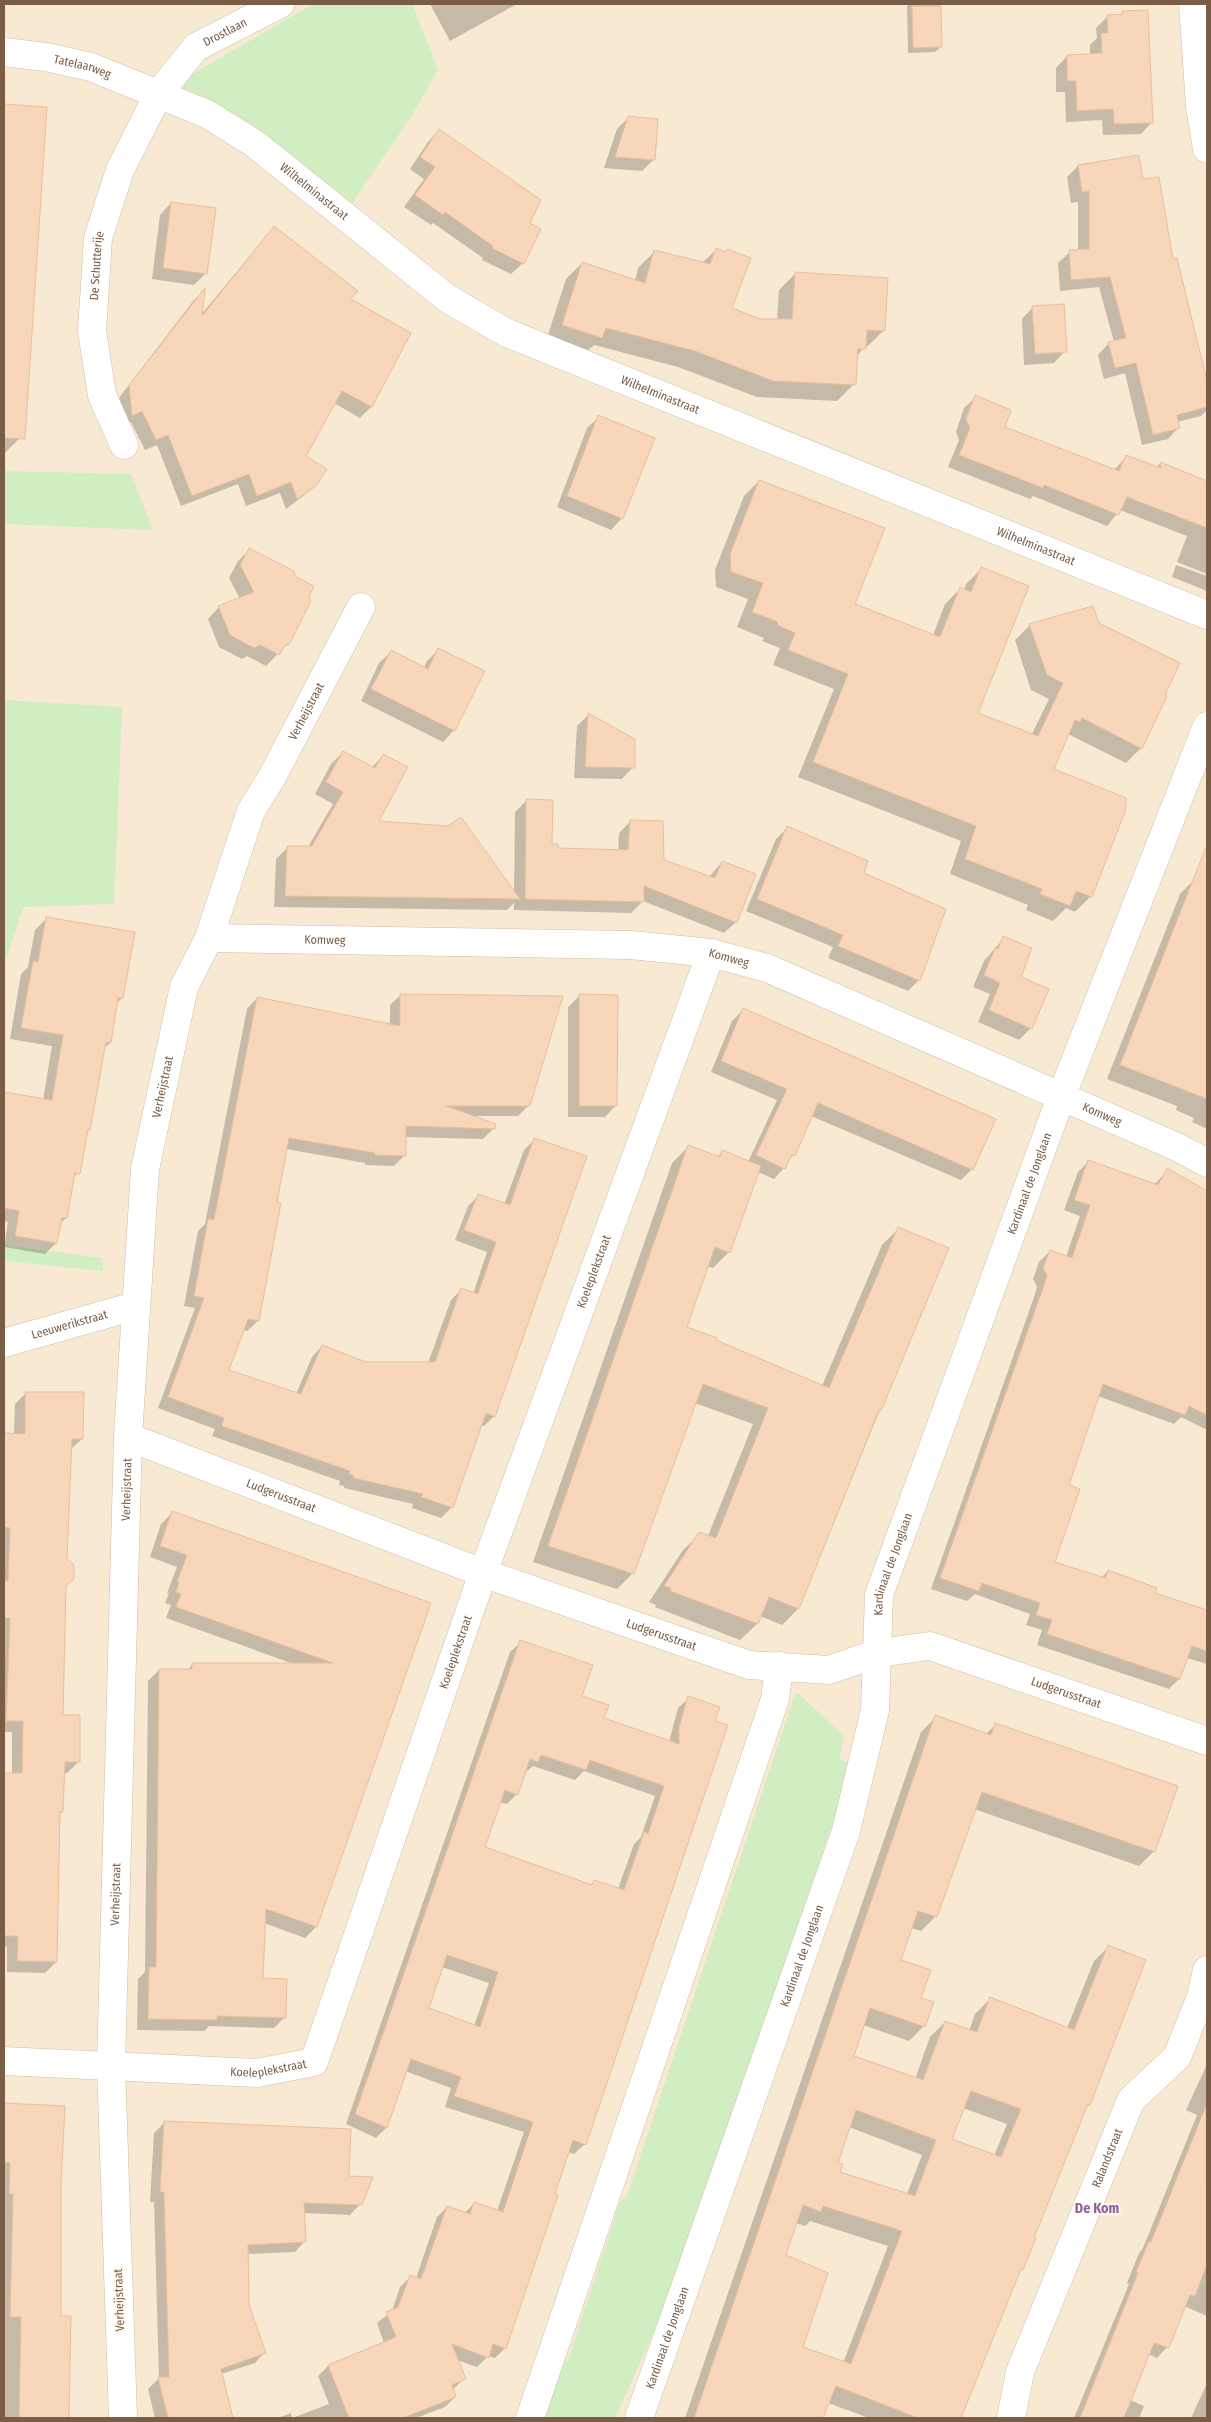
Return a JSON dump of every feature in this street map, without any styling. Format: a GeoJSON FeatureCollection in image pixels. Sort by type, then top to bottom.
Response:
{"type":"FeatureCollection","features":[{"type":"Feature","properties":{"kind":"street","name":"Drostlaan"},"geometry":{"type":"LineString","coordinates":[[159,93],[196,47],[280,4]]}},
{"type":"Feature","properties":{"kind":"street"},"geometry":{"type":"LineString","coordinates":[[1193,4],[1200,106],[1207,149]]}},
{"type":"Feature","properties":{"kind":"street","name":"Tatelaarweg"},"geometry":{"type":"LineString","coordinates":[[4,52],[46,56],[90,67],[159,93]]}},
{"type":"Feature","properties":{"kind":"street","name":"De Schutterije"},"geometry":{"type":"LineString","coordinates":[[124,446],[102,396],[92,331],[98,238],[120,170],[159,93]]}},
{"type":"Feature","properties":{"kind":"street","name":"Wilhelminastraat"},"geometry":{"type":"LineString","coordinates":[[159,93],[206,114],[255,144],[448,299],[507,334],[1207,615]]}},
{"type":"Feature","properties":{"kind":"street","name":"Verheijstraat"},"geometry":{"type":"LineString","coordinates":[[123,2418],[111,2065],[128,1437],[145,1169],[184,987],[209,938],[251,811],[272,777],[361,607]]}},
{"type":"Feature","properties":{"kind":"street","name":"Kardinaal de Jonglaan"},"geometry":{"type":"LineString","coordinates":[[639,2418],[846,1831],[875,1710],[879,1595],[1061,1097],[1207,726]]}},
{"type":"Feature","properties":{"kind":"street","name":"Komweg"},"geometry":{"type":"LineString","coordinates":[[209,938],[631,945],[711,953],[767,968],[1177,1147],[1207,1163]]}},
{"type":"Feature","properties":{"kind":"street","name":"Koeleplekstraat"},"geometry":{"type":"LineString","coordinates":[[4,2061],[257,2073],[314,2062],[483,1572],[711,953]]}},
{"type":"Feature","properties":{"kind":"street","name":"Leeuwerikstraat"},"geometry":{"type":"LineString","coordinates":[[4,1343],[135,1306]]}},
{"type":"Feature","properties":{"kind":"street","name":"Ludgerusstraat"},"geometry":{"type":"LineString","coordinates":[[128,1437],[483,1572],[749,1665],[829,1670],[878,1653],[930,1646],[1207,1741]]}},
{"type":"Feature","properties":{"kind":"street"},"geometry":{"type":"LineString","coordinates":[[530,2418],[775,1699],[779,1666]]}},
{"type":"Feature","properties":{"kind":"street","name":"Ralandstraat"},"geometry":{"type":"LineString","coordinates":[[1011,2418],[1020,2372],[1131,2100],[1177,2057],[1201,1997],[1207,1970]]}},
{"type":"Feature","properties":{"kind":"shaded area"},"geometry":{"type":"Polygon","coordinates":[[[4,4],[1207,4],[1207,2418],[4,2418],[4,4]]]}},
{"type":"Feature","properties":{"kind":"green space"},"geometry":{"type":"Polygon","coordinates":[[[313,4],[412,4],[438,70],[412,115],[349,208],[216,104],[183,88],[184,79],[313,4]]]}},
{"type":"Feature","properties":{"kind":"green space"},"geometry":{"type":"Polygon","coordinates":[[[4,471],[131,474],[153,530],[4,524],[4,471]]]}},
{"type":"Feature","properties":{"kind":"green space"},"geometry":{"type":"Polygon","coordinates":[[[4,700],[122,707],[114,904],[23,907],[4,966],[4,700]]]}},
{"type":"Feature","properties":{"kind":"green space"},"geometry":{"type":"Polygon","coordinates":[[[4,1245],[102,1258],[103,1271],[4,1261],[4,1245]]]}},
{"type":"Feature","properties":{"kind":"green space"},"geometry":{"type":"Polygon","coordinates":[[[795,1694],[799,1694],[844,1736],[839,1760],[848,1762],[839,1805],[671,2294],[615,2418],[545,2418],[560,2365],[568,2360],[620,2202],[627,2196],[795,1694]]]}},
{"type":"Feature","properties":{"kind":"building"},"geometry":{"type":"Polygon","coordinates":[[[912,6],[941,6],[942,47],[913,48],[912,6]]]}},
{"type":"Feature","properties":{"kind":"building"},"geometry":{"type":"Polygon","coordinates":[[[1148,10],[1153,123],[1114,124],[1113,109],[1077,111],[1076,81],[1067,81],[1067,55],[1102,53],[1101,33],[1108,33],[1107,15],[1122,14],[1122,11],[1148,10]]]}},
{"type":"Feature","properties":{"kind":"building"},"geometry":{"type":"Polygon","coordinates":[[[4,104],[47,107],[25,439],[4,438],[4,104]]]}},
{"type":"Feature","properties":{"kind":"building"},"geometry":{"type":"Polygon","coordinates":[[[628,116],[658,119],[655,160],[615,157],[628,116]]]}},
{"type":"Feature","properties":{"kind":"building"},"geometry":{"type":"Polygon","coordinates":[[[439,129],[541,200],[530,223],[541,229],[524,264],[492,248],[493,246],[445,212],[443,215],[415,195],[435,167],[420,157],[439,129]]]}},
{"type":"Feature","properties":{"kind":"building"},"geometry":{"type":"Polygon","coordinates":[[[1139,155],[1143,179],[1159,177],[1173,259],[1177,258],[1207,381],[1207,407],[1177,415],[1180,428],[1153,435],[1136,363],[1115,368],[1108,342],[1126,338],[1110,277],[1071,280],[1069,250],[1089,249],[1089,191],[1082,192],[1078,165],[1139,155]]]}},
{"type":"Feature","properties":{"kind":"building"},"geometry":{"type":"Polygon","coordinates":[[[171,202],[216,208],[207,274],[163,268],[171,202]]]}},
{"type":"Feature","properties":{"kind":"building"},"geometry":{"type":"Polygon","coordinates":[[[274,226],[358,291],[351,299],[411,333],[372,407],[342,391],[306,456],[327,469],[316,486],[297,499],[291,482],[257,496],[249,474],[192,496],[168,435],[156,440],[142,411],[132,416],[129,385],[205,288],[202,316],[274,226]]]}},
{"type":"Feature","properties":{"kind":"building"},"geometry":{"type":"Polygon","coordinates":[[[716,248],[726,252],[727,249],[751,258],[732,308],[760,319],[792,319],[795,272],[888,278],[885,331],[867,330],[866,349],[858,349],[856,384],[773,381],[695,351],[606,328],[602,338],[562,325],[582,262],[645,283],[654,250],[710,264],[716,248]]]}},
{"type":"Feature","properties":{"kind":"building"},"geometry":{"type":"Polygon","coordinates":[[[1064,304],[1067,352],[1035,354],[1032,306],[1064,304]]]}},
{"type":"Feature","properties":{"kind":"building"},"geometry":{"type":"Polygon","coordinates":[[[975,395],[1011,410],[1005,427],[1119,471],[1126,455],[1161,468],[1160,462],[1207,481],[1207,528],[1127,497],[1119,515],[1044,485],[1043,488],[959,455],[970,428],[966,419],[975,395]]]}},
{"type":"Feature","properties":{"kind":"building"},"geometry":{"type":"Polygon","coordinates":[[[598,415],[655,438],[623,519],[567,496],[598,415]]]}},
{"type":"Feature","properties":{"kind":"building"},"geometry":{"type":"Polygon","coordinates":[[[759,480],[885,528],[855,604],[940,637],[960,587],[971,592],[981,567],[1029,586],[978,713],[1038,736],[1063,683],[1047,675],[1029,624],[1093,606],[1099,623],[1180,663],[1142,749],[1082,718],[1080,722],[1075,720],[1054,769],[1126,798],[1126,809],[1092,897],[1076,891],[1070,906],[1040,894],[1042,889],[965,859],[976,826],[813,762],[848,674],[788,650],[795,633],[777,625],[778,622],[752,612],[763,583],[731,572],[730,554],[759,480]]]}},
{"type":"Feature","properties":{"kind":"building"},"geometry":{"type":"Polygon","coordinates":[[[249,548],[294,571],[295,576],[314,586],[309,597],[311,601],[293,637],[279,655],[260,645],[254,648],[230,635],[218,606],[254,592],[240,565],[249,548]]]}},
{"type":"Feature","properties":{"kind":"building"},"geometry":{"type":"Polygon","coordinates":[[[438,648],[485,671],[455,731],[371,689],[391,650],[428,669],[438,648]]]}},
{"type":"Feature","properties":{"kind":"building"},"geometry":{"type":"Polygon","coordinates":[[[588,713],[635,739],[635,768],[585,767],[588,713]]]}},
{"type":"Feature","properties":{"kind":"building"},"geometry":{"type":"Polygon","coordinates":[[[343,751],[375,768],[383,754],[408,767],[379,821],[448,826],[461,817],[520,899],[285,896],[287,846],[312,846],[343,792],[326,782],[343,751]]]}},
{"type":"Feature","properties":{"kind":"building"},"geometry":{"type":"Polygon","coordinates":[[[526,799],[553,800],[552,844],[558,844],[558,848],[628,850],[630,820],[663,821],[664,860],[715,878],[722,861],[756,874],[737,923],[644,886],[644,902],[525,899],[526,799]]]}},
{"type":"Feature","properties":{"kind":"building"},"geometry":{"type":"Polygon","coordinates":[[[787,826],[868,861],[864,873],[946,909],[920,981],[838,946],[843,935],[757,899],[787,826]]]}},
{"type":"Feature","properties":{"kind":"building"},"geometry":{"type":"Polygon","coordinates":[[[1207,848],[1207,1099],[1120,1065],[1207,848]]]}},
{"type":"Feature","properties":{"kind":"building"},"geometry":{"type":"Polygon","coordinates":[[[46,917],[135,932],[123,998],[118,998],[111,1043],[106,1042],[80,1174],[75,1173],[67,1218],[62,1218],[57,1243],[15,1236],[19,1211],[4,1208],[4,1092],[52,1100],[63,1035],[21,1028],[33,961],[38,962],[46,917]]]}},
{"type":"Feature","properties":{"kind":"building"},"geometry":{"type":"Polygon","coordinates":[[[1003,936],[1032,948],[1021,977],[1049,989],[1032,1029],[989,1010],[1000,983],[984,975],[995,948],[998,949],[1003,936]]]}},
{"type":"Feature","properties":{"kind":"building"},"geometry":{"type":"Polygon","coordinates":[[[400,994],[563,996],[530,1106],[446,1106],[496,1124],[495,1129],[406,1126],[406,1156],[375,1155],[375,1153],[289,1138],[277,1202],[281,1203],[259,1321],[248,1319],[229,1370],[301,1394],[322,1345],[366,1362],[435,1362],[461,1288],[478,1294],[496,1242],[464,1230],[478,1194],[510,1205],[534,1138],[587,1156],[495,1417],[486,1413],[453,1508],[421,1497],[423,1494],[353,1478],[354,1476],[349,1474],[350,1471],[222,1426],[224,1418],[168,1397],[204,1298],[194,1296],[208,1219],[214,1220],[257,997],[400,1026],[400,994]]]}},
{"type":"Feature","properties":{"kind":"building"},"geometry":{"type":"Polygon","coordinates":[[[579,994],[618,995],[617,1106],[579,1106],[579,994]]]}},
{"type":"Feature","properties":{"kind":"building"},"geometry":{"type":"Polygon","coordinates":[[[743,1008],[996,1119],[973,1170],[818,1103],[795,1156],[792,1155],[785,1169],[756,1155],[787,1089],[721,1061],[743,1008]]]}},
{"type":"Feature","properties":{"kind":"building"},"geometry":{"type":"Polygon","coordinates":[[[688,1145],[720,1157],[722,1150],[761,1166],[730,1253],[715,1247],[687,1327],[717,1338],[716,1340],[829,1388],[898,1227],[949,1248],[881,1411],[879,1410],[799,1609],[769,1597],[758,1624],[670,1591],[671,1588],[664,1586],[699,1532],[716,1538],[768,1408],[703,1384],[634,1574],[548,1546],[688,1145]]]}},
{"type":"Feature","properties":{"kind":"building"},"geometry":{"type":"Polygon","coordinates":[[[1088,1160],[1158,1185],[1167,1168],[1207,1191],[1207,1415],[1189,1406],[1185,1415],[1103,1384],[1069,1485],[1080,1489],[1055,1562],[1105,1578],[1108,1570],[1157,1588],[1155,1593],[1207,1610],[1207,1651],[1192,1646],[1180,1679],[1047,1634],[1052,1620],[1036,1615],[1040,1603],[982,1583],[979,1591],[940,1578],[1043,1288],[1047,1275],[1043,1268],[1050,1250],[1072,1258],[1090,1205],[1074,1200],[1088,1160]]]}},
{"type":"Feature","properties":{"kind":"building"},"geometry":{"type":"Polygon","coordinates":[[[25,1392],[84,1392],[83,1439],[72,1439],[67,1558],[74,1565],[74,1579],[66,1586],[63,1715],[80,1715],[80,1762],[65,1762],[63,1812],[60,1812],[57,1962],[17,1961],[18,1936],[4,1936],[4,1773],[22,1773],[23,1721],[6,1721],[10,1618],[4,1618],[4,1581],[8,1581],[10,1528],[4,1527],[4,1433],[25,1434],[25,1392]]]}},
{"type":"Feature","properties":{"kind":"building"},"geometry":{"type":"Polygon","coordinates":[[[172,1511],[431,1603],[317,1927],[266,1909],[263,1978],[287,1979],[286,2018],[217,2016],[217,2020],[148,2019],[149,1967],[156,1967],[159,1669],[192,1669],[192,1663],[333,1663],[176,1607],[181,1594],[176,1592],[179,1582],[177,1582],[187,1555],[160,1546],[172,1511]]]}},
{"type":"Feature","properties":{"kind":"building"},"geometry":{"type":"Polygon","coordinates":[[[520,1640],[593,1665],[582,1696],[609,1705],[604,1718],[679,1744],[679,1727],[688,1696],[720,1707],[715,1721],[728,1725],[586,2145],[573,2140],[555,2194],[558,2195],[506,2349],[493,2344],[489,2358],[452,2344],[466,2379],[452,2385],[456,2397],[403,2418],[349,2418],[328,2365],[396,2337],[386,2312],[398,2307],[410,2275],[421,2279],[447,2206],[470,2214],[474,2202],[503,2212],[533,2122],[454,2096],[461,2077],[411,2059],[387,2128],[355,2114],[520,1640]],[[541,1755],[538,1762],[530,1759],[518,1795],[505,1790],[485,1847],[592,1885],[594,1880],[624,1890],[644,1832],[648,1834],[664,1786],[590,1760],[586,1770],[541,1755]],[[447,1955],[429,2008],[480,2027],[498,1972],[447,1955]]]}},
{"type":"Feature","properties":{"kind":"building"},"geometry":{"type":"Polygon","coordinates":[[[935,1715],[991,1735],[995,1723],[1178,1786],[1155,1852],[982,1792],[937,1917],[918,1911],[901,1960],[931,1970],[921,1998],[934,2002],[925,2027],[870,2008],[854,2056],[923,2080],[945,2021],[977,2032],[990,1997],[1074,2030],[1108,1945],[1146,1960],[1090,2105],[1088,2104],[1034,2238],[1036,2238],[1023,2270],[1021,2269],[961,2418],[918,2418],[836,2386],[823,2418],[694,2418],[935,1715]],[[971,2091],[952,2139],[1001,2157],[1021,2109],[971,2091]],[[856,2110],[838,2163],[843,2164],[840,2172],[915,2196],[936,2140],[856,2110]],[[803,2205],[786,2255],[828,2273],[803,2347],[851,2364],[902,2231],[823,2206],[821,2212],[803,2205]]]}},
{"type":"Feature","properties":{"kind":"building"},"geometry":{"type":"Polygon","coordinates":[[[4,2103],[65,2106],[61,2184],[61,2316],[71,2316],[69,2418],[19,2418],[21,2317],[10,2317],[13,2194],[9,2194],[10,2163],[4,2162],[4,2103]]]}},
{"type":"Feature","properties":{"kind":"building"},"geometry":{"type":"Polygon","coordinates":[[[1206,2106],[1207,2264],[1195,2296],[1190,2295],[1169,2348],[1154,2343],[1124,2418],[1080,2418],[1138,2273],[1136,2272],[1149,2241],[1151,2242],[1206,2106]]]}},
{"type":"Feature","properties":{"kind":"building"},"geometry":{"type":"Polygon","coordinates":[[[164,2121],[351,2129],[349,2176],[373,2177],[362,2205],[304,2203],[306,2242],[248,2245],[249,2305],[266,2353],[221,2369],[233,2418],[168,2418],[158,2377],[169,2377],[164,2192],[160,2192],[164,2121]]]}},
{"type":"Feature","properties":{"kind":"district","name":"De Kom"},"geometry":{"type":"Point","coordinates":[1097,2208]}}]}
